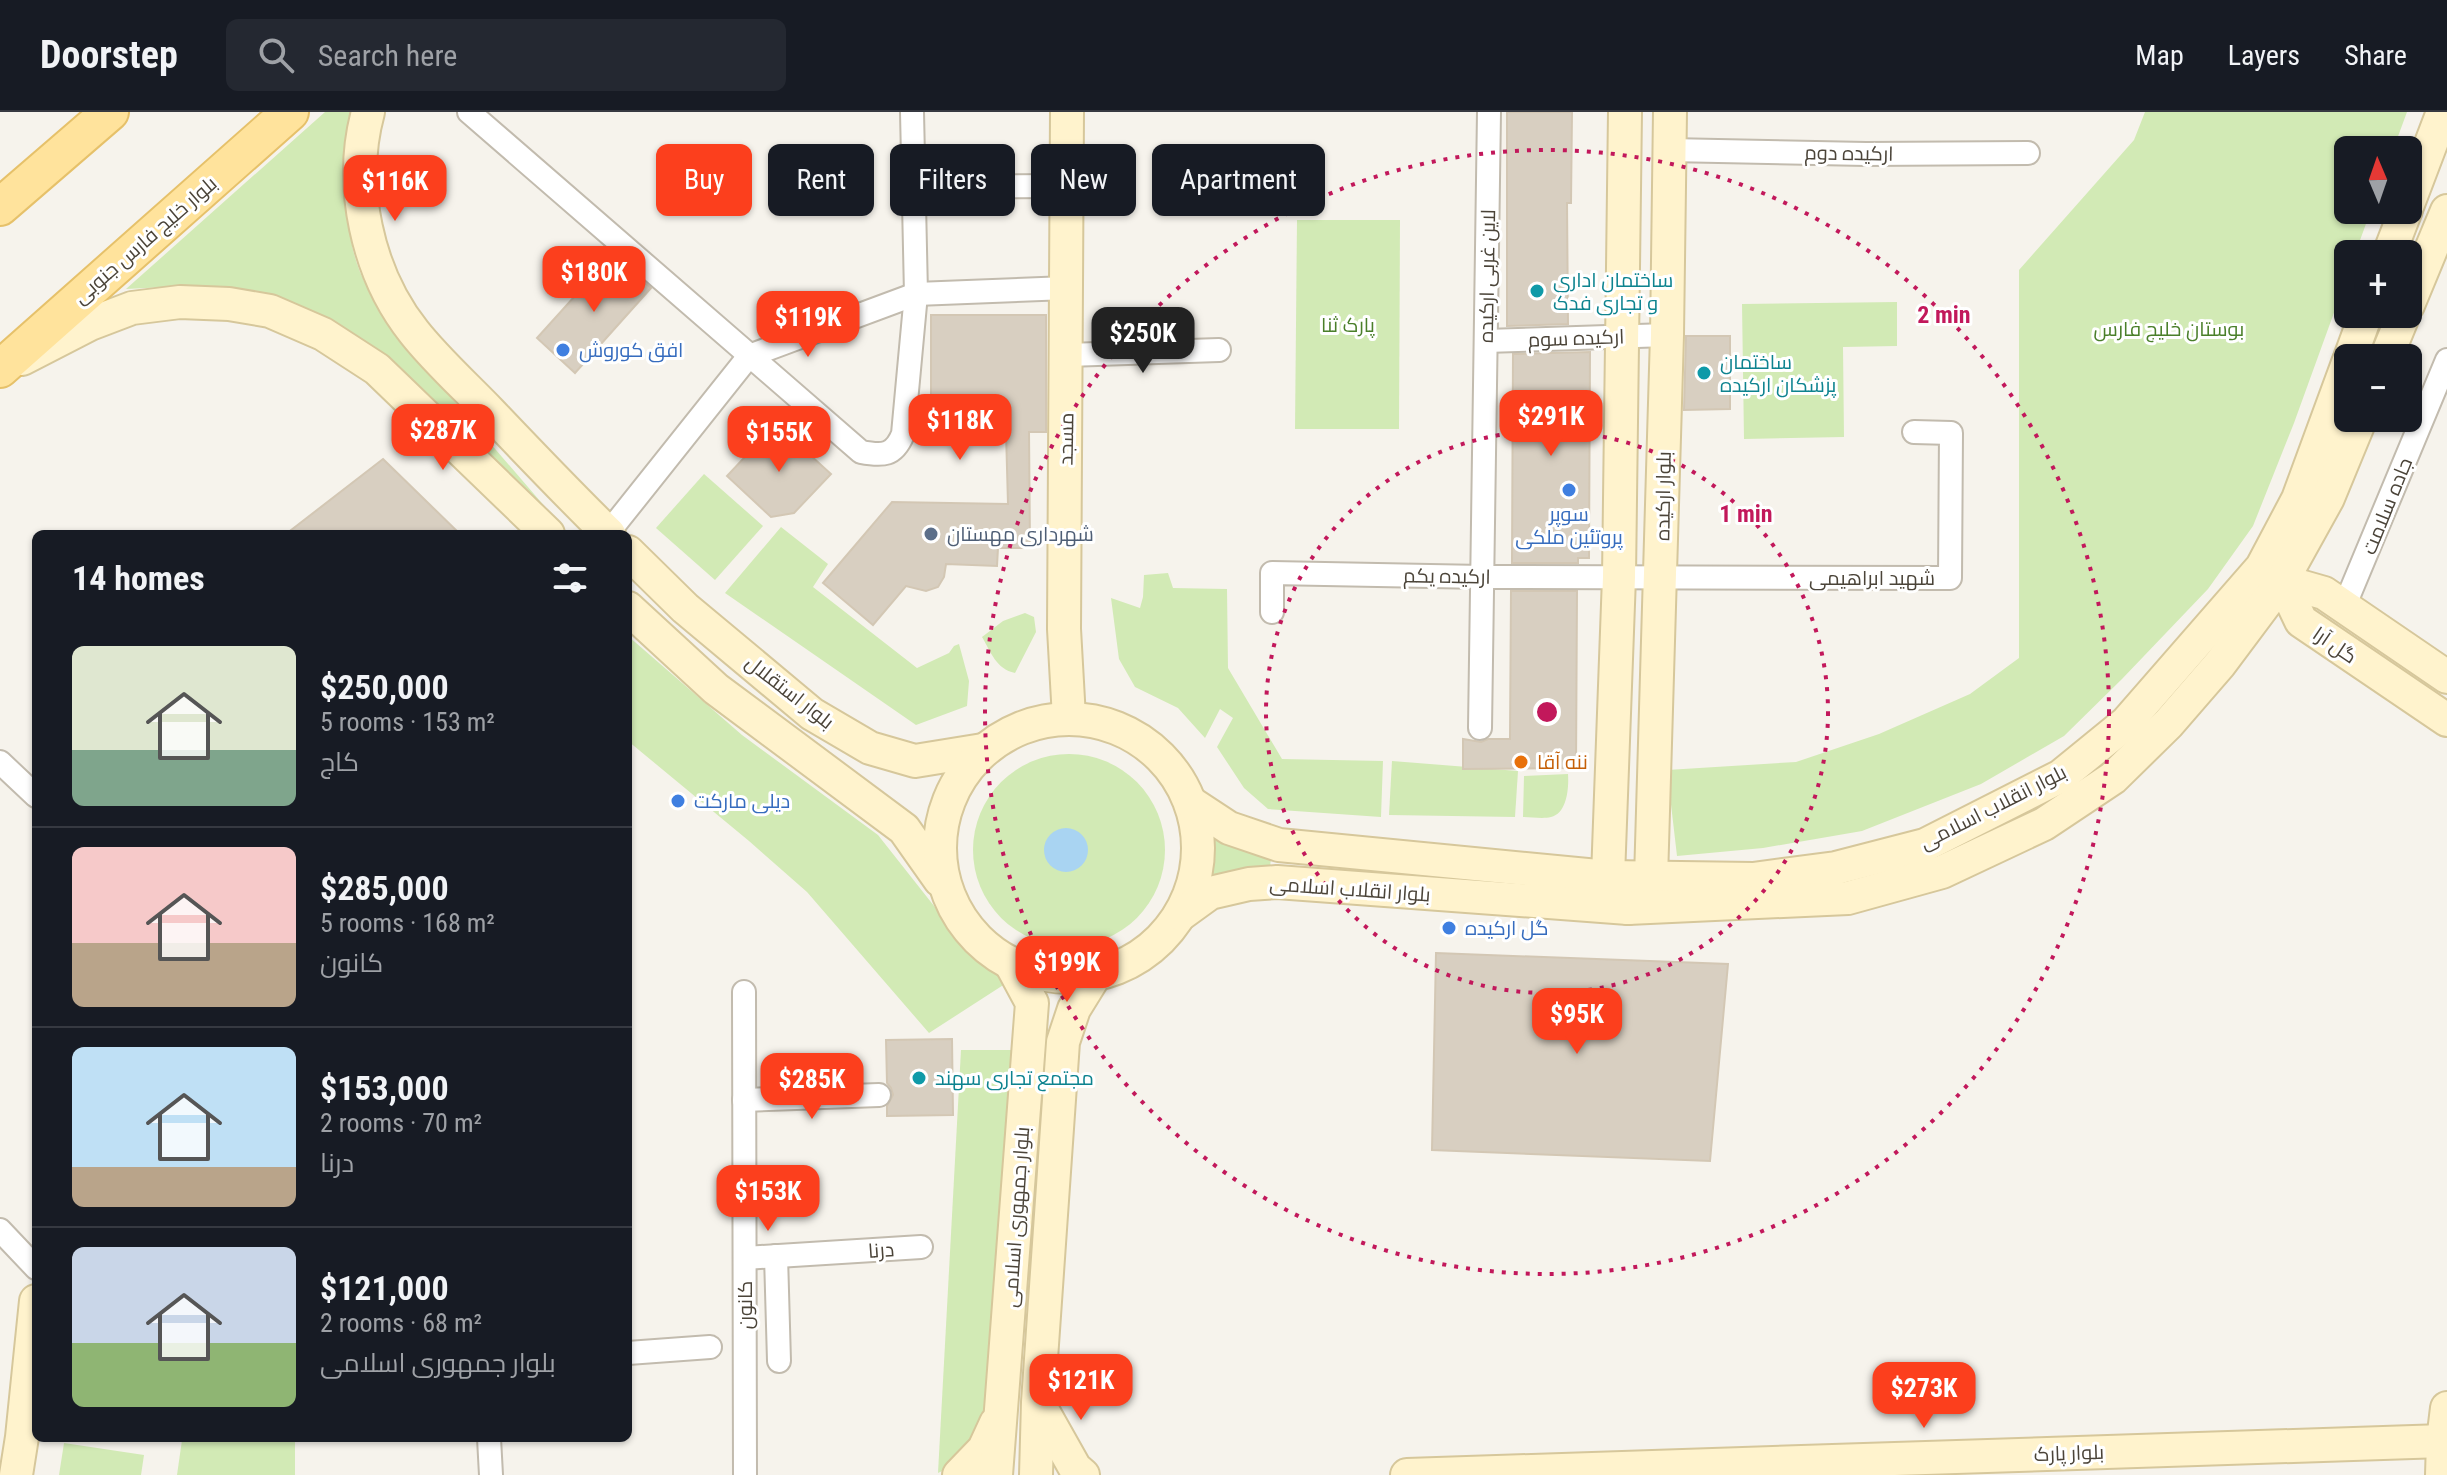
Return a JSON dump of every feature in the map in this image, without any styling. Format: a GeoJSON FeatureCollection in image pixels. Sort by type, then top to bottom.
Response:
{"type":"FeatureCollection","features":[{"type":"Feature","properties":{"kind":"main road"},"geometry":{"type":"LineString","coordinates":[[0,207],[110,112]]}},
{"type":"Feature","properties":{"kind":"main road","name":"بلوار خلیج فارس جنوبی"},"geometry":{"type":"LineString","coordinates":[[0,370],[290,112]]}},
{"type":"Feature","properties":{"kind":"street"},"geometry":{"type":"LineString","coordinates":[[368,112],[361,168],[363,211],[375,259],[388,293],[414,332],[605,530]]}},
{"type":"Feature","properties":{"kind":"street"},"geometry":{"type":"LineString","coordinates":[[469,112],[861,452],[886,454],[898,447],[903,434],[916,294],[915,216]]}},
{"type":"Feature","properties":{"kind":"street"},"geometry":{"type":"LineString","coordinates":[[912,112],[913,144]]}},
{"type":"Feature","properties":{"kind":"street","name":"مسجد"},"geometry":{"type":"LineString","coordinates":[[1067,112],[1067,144]]}},
{"type":"Feature","properties":{"kind":"street","name":"لاین غربی ارکیده"},"geometry":{"type":"LineString","coordinates":[[1480,728],[1489,112]]}},
{"type":"Feature","properties":{"kind":"street"},"geometry":{"type":"LineString","coordinates":[[1625,112],[1619,577],[1608,877],[1628,908],[1651,879]]}},
{"type":"Feature","properties":{"kind":"street","name":"بلوار ارکیده"},"geometry":{"type":"LineString","coordinates":[[1651,879],[1667,335],[1670,112]]}},
{"type":"Feature","properties":{"kind":"street"},"geometry":{"type":"LineString","coordinates":[[2422,167],[2443,112]]}},
{"type":"Feature","properties":{"kind":"street","name":"ارکیده دوم"},"geometry":{"type":"LineString","coordinates":[[1669,150],[2028,153]]}},
{"type":"Feature","properties":{"kind":"street"},"geometry":{"type":"LineString","coordinates":[[2422,271],[2447,211]]}},
{"type":"Feature","properties":{"kind":"street","name":"مسجد"},"geometry":{"type":"LineString","coordinates":[[1068,216],[1064,629],[1069,718]]}},
{"type":"Feature","properties":{"kind":"street"},"geometry":{"type":"LineString","coordinates":[[612,530],[749,356],[916,294],[1067,288]]}},
{"type":"Feature","properties":{"kind":"street"},"geometry":{"type":"LineString","coordinates":[[0,370],[90,324],[132,308],[180,302],[229,304],[270,311],[323,334],[377,369],[539,530]]}},
{"type":"Feature","properties":{"kind":"street","name":"ارکیده سوم"},"geometry":{"type":"LineString","coordinates":[[1486,341],[1667,335]]}},
{"type":"Feature","properties":{"kind":"street"},"geometry":{"type":"LineString","coordinates":[[1067,355],[1219,350]]}},
{"type":"Feature","properties":{"kind":"street","name":"جاده سلامت"},"geometry":{"type":"LineString","coordinates":[[2344,607],[2447,360]]}},
{"type":"Feature","properties":{"kind":"street","name":"بلوار انقلاب اسلامی"},"geometry":{"type":"LineString","coordinates":[[1191,803],[1229,828],[1279,845],[1608,877],[1753,879],[1836,868],[1925,845],[2061,776],[2126,723],[2272,574],[2334,401]]}},
{"type":"Feature","properties":{"kind":"street","name":"شهید ابراهیمی"},"geometry":{"type":"LineString","coordinates":[[1661,577],[1950,578],[1951,433],[1914,432]]}},
{"type":"Feature","properties":{"kind":"street","name":"بلوار انقلاب اسلامی"},"geometry":{"type":"LineString","coordinates":[[1181,914],[1210,893],[1249,884],[1277,882],[1628,908],[1848,898],[1942,872],[2044,824],[2113,778],[2168,724],[2220,664],[2272,574],[2328,498],[2355,432]]}},
{"type":"Feature","properties":{"kind":"street"},"geometry":{"type":"LineString","coordinates":[[543,530],[569,495]]}},
{"type":"Feature","properties":{"kind":"street","name":"بلوار استقلال"},"geometry":{"type":"LineString","coordinates":[[632,556],[685,608],[812,714],[870,748],[915,761],[983,750]]}},
{"type":"Feature","properties":{"kind":"street","name":"ارکیده یکم"},"geometry":{"type":"LineString","coordinates":[[1272,612],[1272,573],[1661,577]]}},
{"type":"Feature","properties":{"kind":"street","name":"گل آرا"},"geometry":{"type":"LineString","coordinates":[[2272,574],[2324,593],[2447,677]]}},
{"type":"Feature","properties":{"kind":"street","name":"گل آرا"},"geometry":{"type":"LineString","coordinates":[[2272,574],[2301,621],[2447,720]]}},
{"type":"Feature","properties":{"kind":"street","name":"بلوار استقلال"},"geometry":{"type":"LineString","coordinates":[[632,612],[716,689],[904,829],[944,887]]}},
{"type":"Feature","properties":{"kind":"street"},"geometry":{"type":"LineString","coordinates":[[1069,718],[1101,722],[1130,733],[1156,751],[1177,775],[1191,803],[1198,831],[1198,860],[1193,888],[1181,914],[1164,936],[1144,953],[1121,967],[1095,975],[1052,977],[1011,964],[989,951],[970,933],[944,887],[939,858],[940,828],[948,799],[963,773],[983,750],[1009,733],[1038,722],[1069,718]]}},
{"type":"Feature","properties":{"kind":"street"},"geometry":{"type":"LineString","coordinates":[[0,762],[32,792]]}},
{"type":"Feature","properties":{"kind":"street","name":"بلوار جمهوری اسلامی"},"geometry":{"type":"LineString","coordinates":[[996,1475],[1032,1003],[1011,964]]}},
{"type":"Feature","properties":{"kind":"street","name":"بلوار جمهوری اسلامی"},"geometry":{"type":"LineString","coordinates":[[1036,1475],[1038,1402],[1063,1042],[1074,1009],[1095,975]]}},
{"type":"Feature","properties":{"kind":"street","name":"کانون"},"geometry":{"type":"LineString","coordinates":[[744,992],[745,1475]]}},
{"type":"Feature","properties":{"kind":"street"},"geometry":{"type":"LineString","coordinates":[[744,1100],[879,1095]]}},
{"type":"Feature","properties":{"kind":"street"},"geometry":{"type":"LineString","coordinates":[[0,1230],[32,1264]]}},
{"type":"Feature","properties":{"kind":"street","name":"درنا"},"geometry":{"type":"LineString","coordinates":[[745,1258],[921,1247]]}},
{"type":"Feature","properties":{"kind":"street"},"geometry":{"type":"LineString","coordinates":[[776,1256],[779,1361]]}},
{"type":"Feature","properties":{"kind":"street"},"geometry":{"type":"LineString","coordinates":[[16,1475],[32,1340]]}},
{"type":"Feature","properties":{"kind":"street"},"geometry":{"type":"LineString","coordinates":[[632,1353],[710,1347]]}},
{"type":"Feature","properties":{"kind":"street"},"geometry":{"type":"LineString","coordinates":[[1038,1402],[1075,1468],[1083,1475]]}},
{"type":"Feature","properties":{"kind":"street"},"geometry":{"type":"LineString","coordinates":[[2442,1475],[2447,1408]]}},
{"type":"Feature","properties":{"kind":"street"},"geometry":{"type":"LineString","coordinates":[[959,1475],[984,1449],[1001,1413]]}},
{"type":"Feature","properties":{"kind":"street","name":"بلوار پارک"},"geometry":{"type":"LineString","coordinates":[[1407,1475],[2124,1463],[2443,1441]]}},
{"type":"Feature","properties":{"kind":"street"},"geometry":{"type":"LineString","coordinates":[[489,1442],[491,1475]]}},
{"type":"Feature","properties":{"kind":"green space"},"geometry":{"type":"Polygon","coordinates":[[[325,112],[351,112],[348,213],[354,253],[368,288],[398,336],[546,508],[357,336],[299,309],[223,288],[126,289],[325,112]]]}},
{"type":"Feature","properties":{"kind":"green space","name":"بوستان خلیج فارس"},"geometry":{"type":"Polygon","coordinates":[[[2145,112],[2407,112],[2398,136],[2334,136],[2334,224],[2366,224],[2360,240],[2334,240],[2334,313],[2253,526],[2208,589],[2064,736],[1981,784],[1862,831],[1763,848],[1677,856],[1667,770],[1796,762],[1879,734],[1970,694],[2019,658],[2019,270],[2134,140],[2145,112]]]}},
{"type":"Feature","properties":{"kind":"green space","name":"پارک ثنا"},"geometry":{"type":"Polygon","coordinates":[[[1297,220],[1400,220],[1399,429],[1295,429],[1297,220]]]}},
{"type":"Feature","properties":{"kind":"green space"},"geometry":{"type":"Polygon","coordinates":[[[1897,302],[1897,346],[1843,347],[1844,437],[1744,439],[1742,304],[1897,302]]]}},
{"type":"Feature","properties":{"kind":"green space"},"geometry":{"type":"Polygon","coordinates":[[[704,474],[763,526],[715,580],[656,528],[704,474]]]}},
{"type":"Feature","properties":{"kind":"green space"},"geometry":{"type":"Polygon","coordinates":[[[781,527],[828,564],[813,587],[917,668],[949,653],[959,644],[969,681],[967,706],[916,725],[725,593],[781,527]]]}},
{"type":"Feature","properties":{"kind":"green space"},"geometry":{"type":"Polygon","coordinates":[[[1168,573],[1173,588],[1227,589],[1228,668],[1282,759],[1383,761],[1381,817],[1268,809],[1244,788],[1217,747],[1233,718],[1220,709],[1205,738],[1178,708],[1135,687],[1119,659],[1111,598],[1140,608],[1144,575],[1168,573]]]}},
{"type":"Feature","properties":{"kind":"green space"},"geometry":{"type":"Polygon","coordinates":[[[1025,613],[1034,617],[1036,632],[1015,673],[999,664],[982,637],[1003,621],[1025,613]]]}},
{"type":"Feature","properties":{"kind":"green space"},"geometry":{"type":"Polygon","coordinates":[[[632,639],[742,735],[878,835],[953,930],[1008,982],[929,1033],[807,892],[632,744],[632,639]]]}},
{"type":"Feature","properties":{"kind":"green space"},"geometry":{"type":"Polygon","coordinates":[[[1069,754],[1106,762],[1137,782],[1157,813],[1165,850],[1157,887],[1137,918],[1106,938],[1069,946],[1032,938],[1001,918],[981,887],[973,850],[981,813],[1001,782],[1032,762],[1069,754]]]}},
{"type":"Feature","properties":{"kind":"green space"},"geometry":{"type":"Polygon","coordinates":[[[1392,761],[1518,771],[1515,817],[1389,815],[1392,761]]]}},
{"type":"Feature","properties":{"kind":"green space"},"geometry":{"type":"Polygon","coordinates":[[[1568,774],[1566,799],[1561,811],[1551,817],[1523,817],[1524,776],[1568,774]]]}},
{"type":"Feature","properties":{"kind":"green space"},"geometry":{"type":"Polygon","coordinates":[[[1209,833],[1271,855],[1270,870],[1208,879],[1209,833]]]}},
{"type":"Feature","properties":{"kind":"green space"},"geometry":{"type":"Polygon","coordinates":[[[961,1050],[1020,1050],[990,1416],[962,1461],[938,1473],[961,1050]]]}},
{"type":"Feature","properties":{"kind":"green space"},"geometry":{"type":"Polygon","coordinates":[[[182,1442],[295,1442],[295,1475],[177,1475],[182,1442]]]}},
{"type":"Feature","properties":{"kind":"green space"},"geometry":{"type":"Polygon","coordinates":[[[64,1443],[144,1455],[141,1475],[59,1475],[64,1443]]]}},
{"type":"Feature","properties":{"kind":"water"},"geometry":{"type":"Polygon","coordinates":[[[1066,828],[1081,835],[1088,850],[1081,865],[1066,872],[1051,865],[1044,850],[1051,835],[1066,828]]]}},
{"type":"Feature","properties":{"kind":"building"},"geometry":{"type":"Polygon","coordinates":[[[1507,112],[1572,112],[1571,203],[1567,203],[1568,324],[1507,326],[1507,112]]]}},
{"type":"Feature","properties":{"kind":"building"},"geometry":{"type":"Polygon","coordinates":[[[612,255],[651,288],[575,373],[537,338],[612,255]]]}},
{"type":"Feature","properties":{"kind":"building"},"geometry":{"type":"Polygon","coordinates":[[[931,315],[1046,315],[1046,432],[1029,432],[1030,548],[998,548],[997,566],[946,564],[938,587],[926,591],[906,586],[873,625],[823,583],[892,502],[1008,504],[1006,432],[931,432],[931,315]]]}},
{"type":"Feature","properties":{"kind":"building","name":"ساختمان پزشکان ارکیده"},"geometry":{"type":"Polygon","coordinates":[[[1686,336],[1730,336],[1730,409],[1684,410],[1686,336]]]}},
{"type":"Feature","properties":{"kind":"building"},"geometry":{"type":"Polygon","coordinates":[[[1590,352],[1589,558],[1578,558],[1578,563],[1512,563],[1513,354],[1590,352]]]}},
{"type":"Feature","properties":{"kind":"building"},"geometry":{"type":"Polygon","coordinates":[[[776,424],[831,474],[794,513],[771,517],[727,476],[776,424]]]}},
{"type":"Feature","properties":{"kind":"building"},"geometry":{"type":"Polygon","coordinates":[[[383,459],[456,530],[291,530],[383,459]]]}},
{"type":"Feature","properties":{"kind":"building"},"geometry":{"type":"Polygon","coordinates":[[[1511,591],[1577,591],[1576,768],[1463,769],[1463,739],[1481,742],[1510,739],[1511,591]]]}},
{"type":"Feature","properties":{"kind":"building"},"geometry":{"type":"Polygon","coordinates":[[[1436,953],[1728,964],[1710,1161],[1432,1150],[1436,953]]]}},
{"type":"Feature","properties":{"kind":"building","name":"مجتمع تجاری سهند"},"geometry":{"type":"Polygon","coordinates":[[[952,1039],[953,1115],[887,1116],[887,1106],[893,1095],[887,1083],[886,1040],[952,1039]]]}},
{"type":"Feature","properties":{"kind":"place","name":"ساختمان اداری و تجاری فدک"},"geometry":{"type":"Point","coordinates":[1537,291]}},
{"type":"Feature","properties":{"kind":"place","name":"افق کوروش"},"geometry":{"type":"Point","coordinates":[563,350]}},
{"type":"Feature","properties":{"kind":"place","name":"ساختمان پزشکان ارکیده"},"geometry":{"type":"Point","coordinates":[1704,373]}},
{"type":"Feature","properties":{"kind":"place","name":"سوپر پروتئین ملکی"},"geometry":{"type":"Point","coordinates":[1569,490]}},
{"type":"Feature","properties":{"kind":"place","name":"شهرداری مهستان"},"geometry":{"type":"Point","coordinates":[931,534]}},
{"type":"Feature","properties":{"kind":"place","name":"ننه آقا"},"geometry":{"type":"Point","coordinates":[1521,762]}},
{"type":"Feature","properties":{"kind":"place","name":"دیلی مارکت"},"geometry":{"type":"Point","coordinates":[678,801]}},
{"type":"Feature","properties":{"kind":"place","name":"گل ارکیده"},"geometry":{"type":"Point","coordinates":[1449,928]}},
{"type":"Feature","properties":{"kind":"place","name":"مجتمع تجاری سهند"},"geometry":{"type":"Point","coordinates":[919,1078]}}]}
